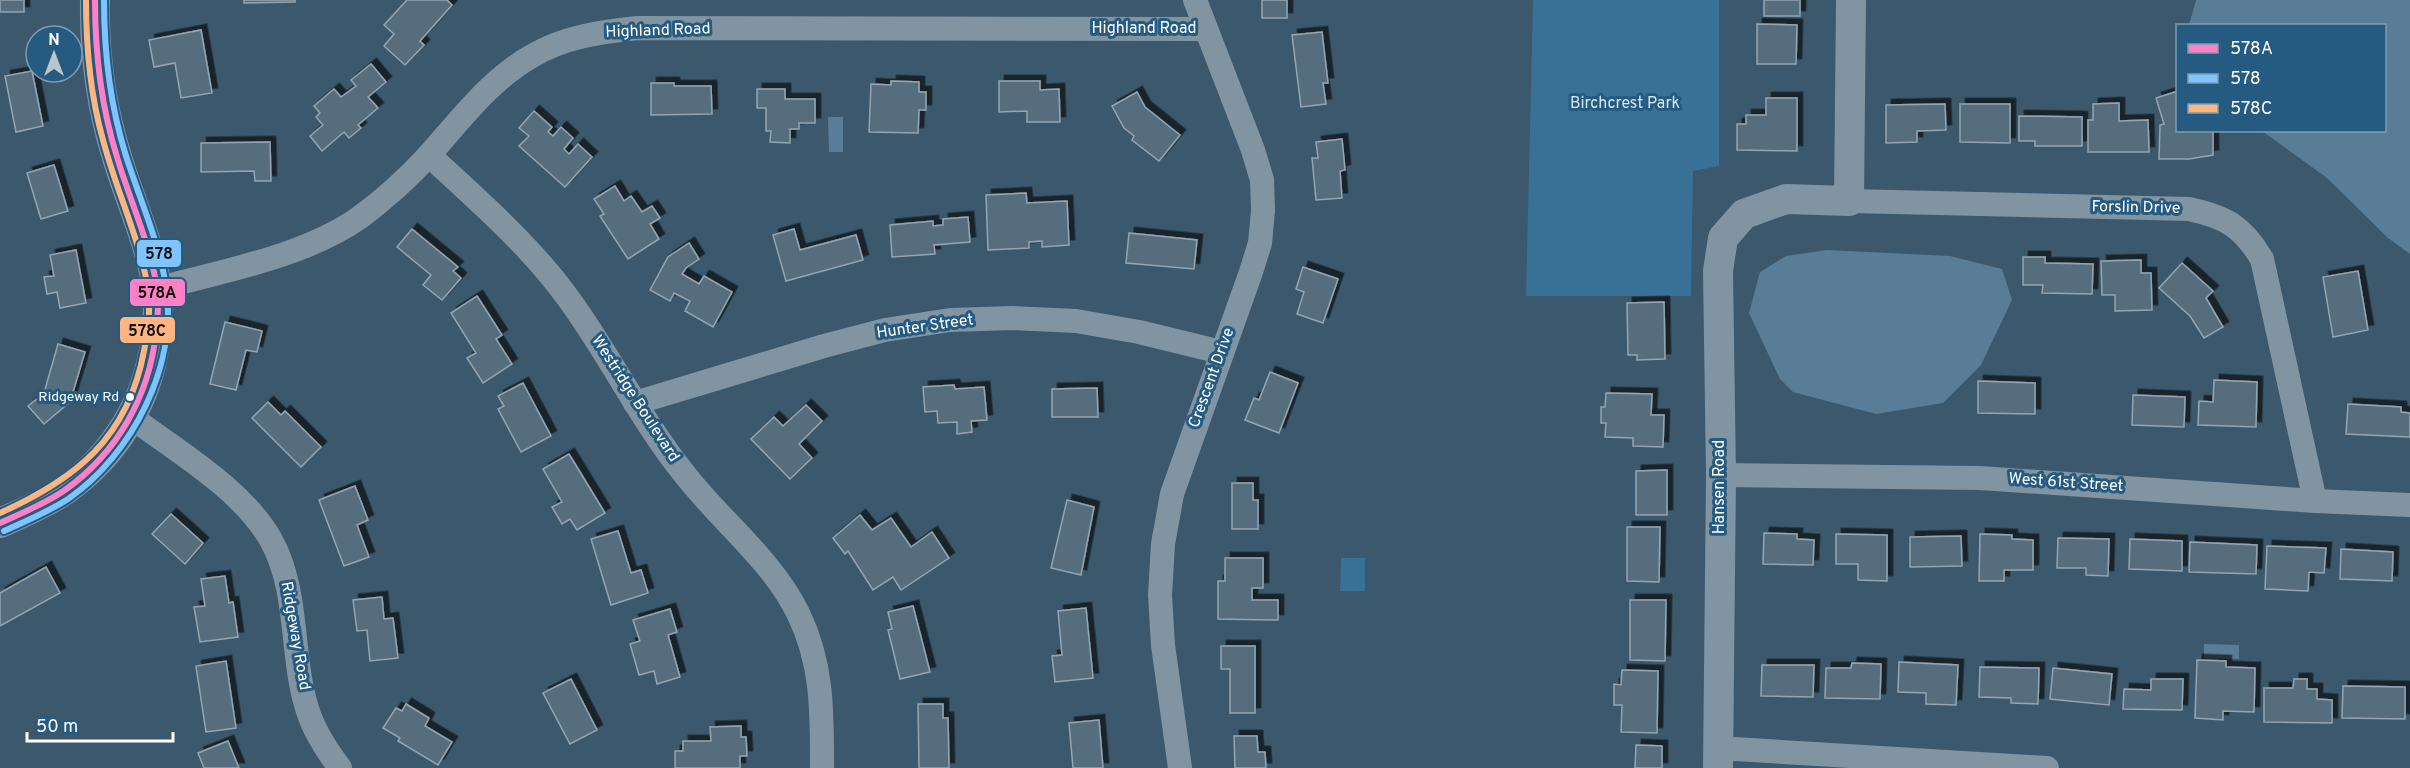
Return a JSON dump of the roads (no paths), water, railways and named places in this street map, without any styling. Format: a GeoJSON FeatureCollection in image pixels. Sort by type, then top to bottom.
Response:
{"type":"FeatureCollection","features":[{"type":"Feature","properties":{"kind":"street"},"geometry":{"type":"LineString","coordinates":[[0,523],[30,510],[65,490],[94,465],[121,435],[140,400],[152,363],[157,324],[157,289],[147,245],[105,116],[98,70],[94,0]]}},
{"type":"Feature","properties":{"kind":"street","name":"Crescent Drive"},"geometry":{"type":"LineString","coordinates":[[1180,768],[1163,645],[1160,595],[1163,544],[1172,494],[1257,252],[1263,211],[1262,180],[1253,150],[1195,0]]}},
{"type":"Feature","properties":{"kind":"street"},"geometry":{"type":"LineString","coordinates":[[1849,201],[1851,0]]}},
{"type":"Feature","properties":{"kind":"street","name":"Highland Road"},"geometry":{"type":"LineString","coordinates":[[157,289],[270,257],[315,241],[357,219],[395,190],[502,76],[532,56],[565,41],[600,32],[637,28],[1205,29]]}},
{"type":"Feature","properties":{"kind":"street","name":"Westridge Boulevard"},"geometry":{"type":"LineString","coordinates":[[429,155],[535,256],[597,338],[635,403],[686,477],[775,574],[798,613],[815,656],[821,689],[822,768]]}},
{"type":"Feature","properties":{"kind":"street","name":"Forslin Drive"},"geometry":{"type":"LineString","coordinates":[[1744,214],[1785,199],[2189,209],[2211,214],[2232,224],[2250,239],[2262,259],[2316,501]]}},
{"type":"Feature","properties":{"kind":"street","name":"Hansen Road"},"geometry":{"type":"LineString","coordinates":[[1718,758],[1721,475],[1718,271],[1723,238],[1744,214]]}},
{"type":"Feature","properties":{"kind":"street","name":"Hunter Street"},"geometry":{"type":"LineString","coordinates":[[635,403],[834,343],[885,330],[950,320],[1013,318],[1076,321],[1139,332],[1221,352]]}},
{"type":"Feature","properties":{"kind":"street","name":"Ridgeway Road"},"geometry":{"type":"LineString","coordinates":[[131,417],[228,489],[252,512],[271,540],[284,571],[301,681],[310,717],[326,750],[340,768]]}},
{"type":"Feature","properties":{"kind":"street","name":"West 61st Street"},"geometry":{"type":"LineString","coordinates":[[1721,475],[1980,478],[2316,501],[2410,505]]}},
{"type":"Feature","properties":{"kind":"street"},"geometry":{"type":"LineString","coordinates":[[1718,758],[2048,768]]}},
{"type":"Feature","properties":{"kind":"place","name":"Ridgeway Rd"},"geometry":{"type":"Point","coordinates":[130,397]}},
{"type":"Feature","properties":{"kind":"park label","name":"Birchcrest Park"},"geometry":{"type":"Point","coordinates":[1625,104]}}]}
